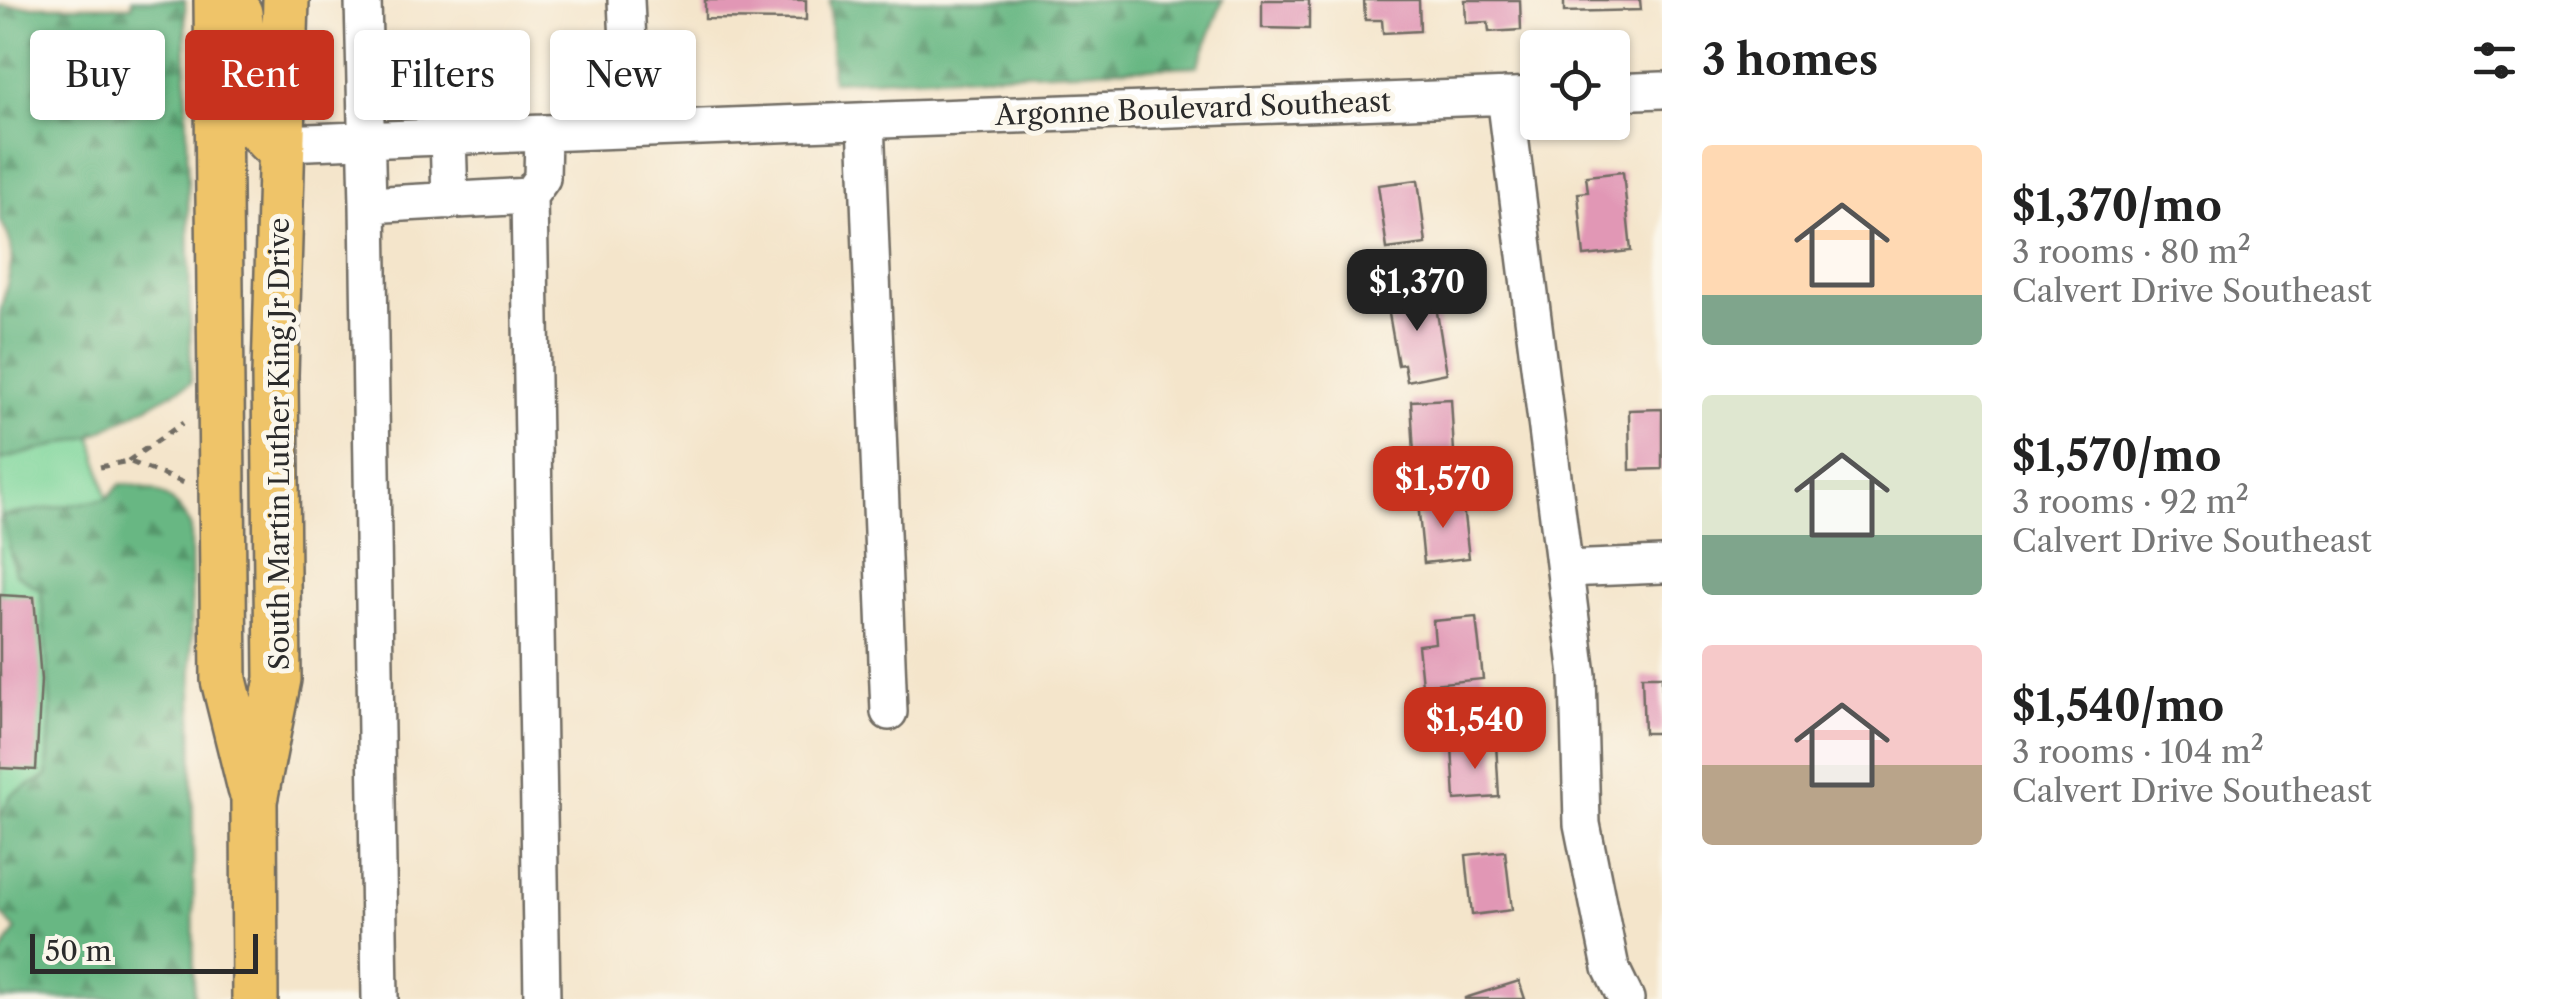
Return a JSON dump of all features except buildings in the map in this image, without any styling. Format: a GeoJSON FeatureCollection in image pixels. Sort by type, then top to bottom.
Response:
{"type":"FeatureCollection","features":[{"type":"Feature","properties":{"kind":"main road","name":"South Martin Luther King Jr Drive"},"geometry":{"type":"LineString","coordinates":[[217,0],[224,680],[254,801]]}},
{"type":"Feature","properties":{"kind":"main road"},"geometry":{"type":"LineString","coordinates":[[237,0],[252,122],[268,140],[282,143]]}},
{"type":"Feature","properties":{"kind":"main road","name":"South Martin Luther King Jr Drive"},"geometry":{"type":"LineString","coordinates":[[254,801],[278,679],[275,375],[286,0]]}},
{"type":"Feature","properties":{"kind":"main road"},"geometry":{"type":"LineString","coordinates":[[254,801],[255,999]]}},
{"type":"Feature","properties":{"kind":"street"},"geometry":{"type":"LineString","coordinates":[[363,0],[380,999]]}},
{"type":"Feature","properties":{"kind":"street"},"geometry":{"type":"LineString","coordinates":[[626,0],[632,129]]}},
{"type":"Feature","properties":{"kind":"street"},"geometry":{"type":"LineString","coordinates":[[1630,91],[1662,90]]}},
{"type":"Feature","properties":{"kind":"street","name":"Argonne Boulevard Southeast"},"geometry":{"type":"LineString","coordinates":[[282,143],[1520,96]]}},
{"type":"Feature","properties":{"kind":"street"},"geometry":{"type":"LineString","coordinates":[[866,120],[889,712]]}},
{"type":"Feature","properties":{"kind":"street"},"geometry":{"type":"LineString","coordinates":[[542,999],[529,196],[542,178],[543,133]]}},
{"type":"Feature","properties":{"kind":"street"},"geometry":{"type":"LineString","coordinates":[[448,136],[450,201]]}},
{"type":"Feature","properties":{"kind":"street"},"geometry":{"type":"LineString","coordinates":[[1525,140],[1578,675],[1582,824],[1611,968],[1626,999]]}},
{"type":"Feature","properties":{"kind":"street"},"geometry":{"type":"LineString","coordinates":[[368,205],[529,196]]}},
{"type":"Feature","properties":{"kind":"street"},"geometry":{"type":"LineString","coordinates":[[1565,569],[1662,565]]}},
{"type":"Feature","properties":{"kind":"path"},"geometry":{"type":"LineString","coordinates":[[100,468],[128,462],[172,427],[196,422]]}},
{"type":"Feature","properties":{"kind":"path"},"geometry":{"type":"LineString","coordinates":[[128,462],[197,487]]}},
{"type":"Feature","properties":{"kind":"green space"},"geometry":{"type":"Polygon","coordinates":[[[132,0],[185,0],[191,383],[92,436],[0,460],[0,318],[12,258],[0,221],[0,6],[132,6],[132,0]]]}},
{"type":"Feature","properties":{"kind":"green space"},"geometry":{"type":"Polygon","coordinates":[[[830,0],[1223,0],[1197,66],[832,81],[830,0]]]}},
{"type":"Feature","properties":{"kind":"green space"},"geometry":{"type":"Polygon","coordinates":[[[92,436],[107,499],[41,591],[51,709],[47,777],[11,795],[0,818],[0,460],[92,436]]]}},
{"type":"Feature","properties":{"kind":"green space"},"geometry":{"type":"Polygon","coordinates":[[[121,484],[163,495],[178,507],[191,527],[194,999],[0,999],[0,955],[16,930],[0,912],[0,818],[11,795],[47,776],[51,709],[41,591],[15,573],[2,516],[106,499],[121,484]]]}}]}
